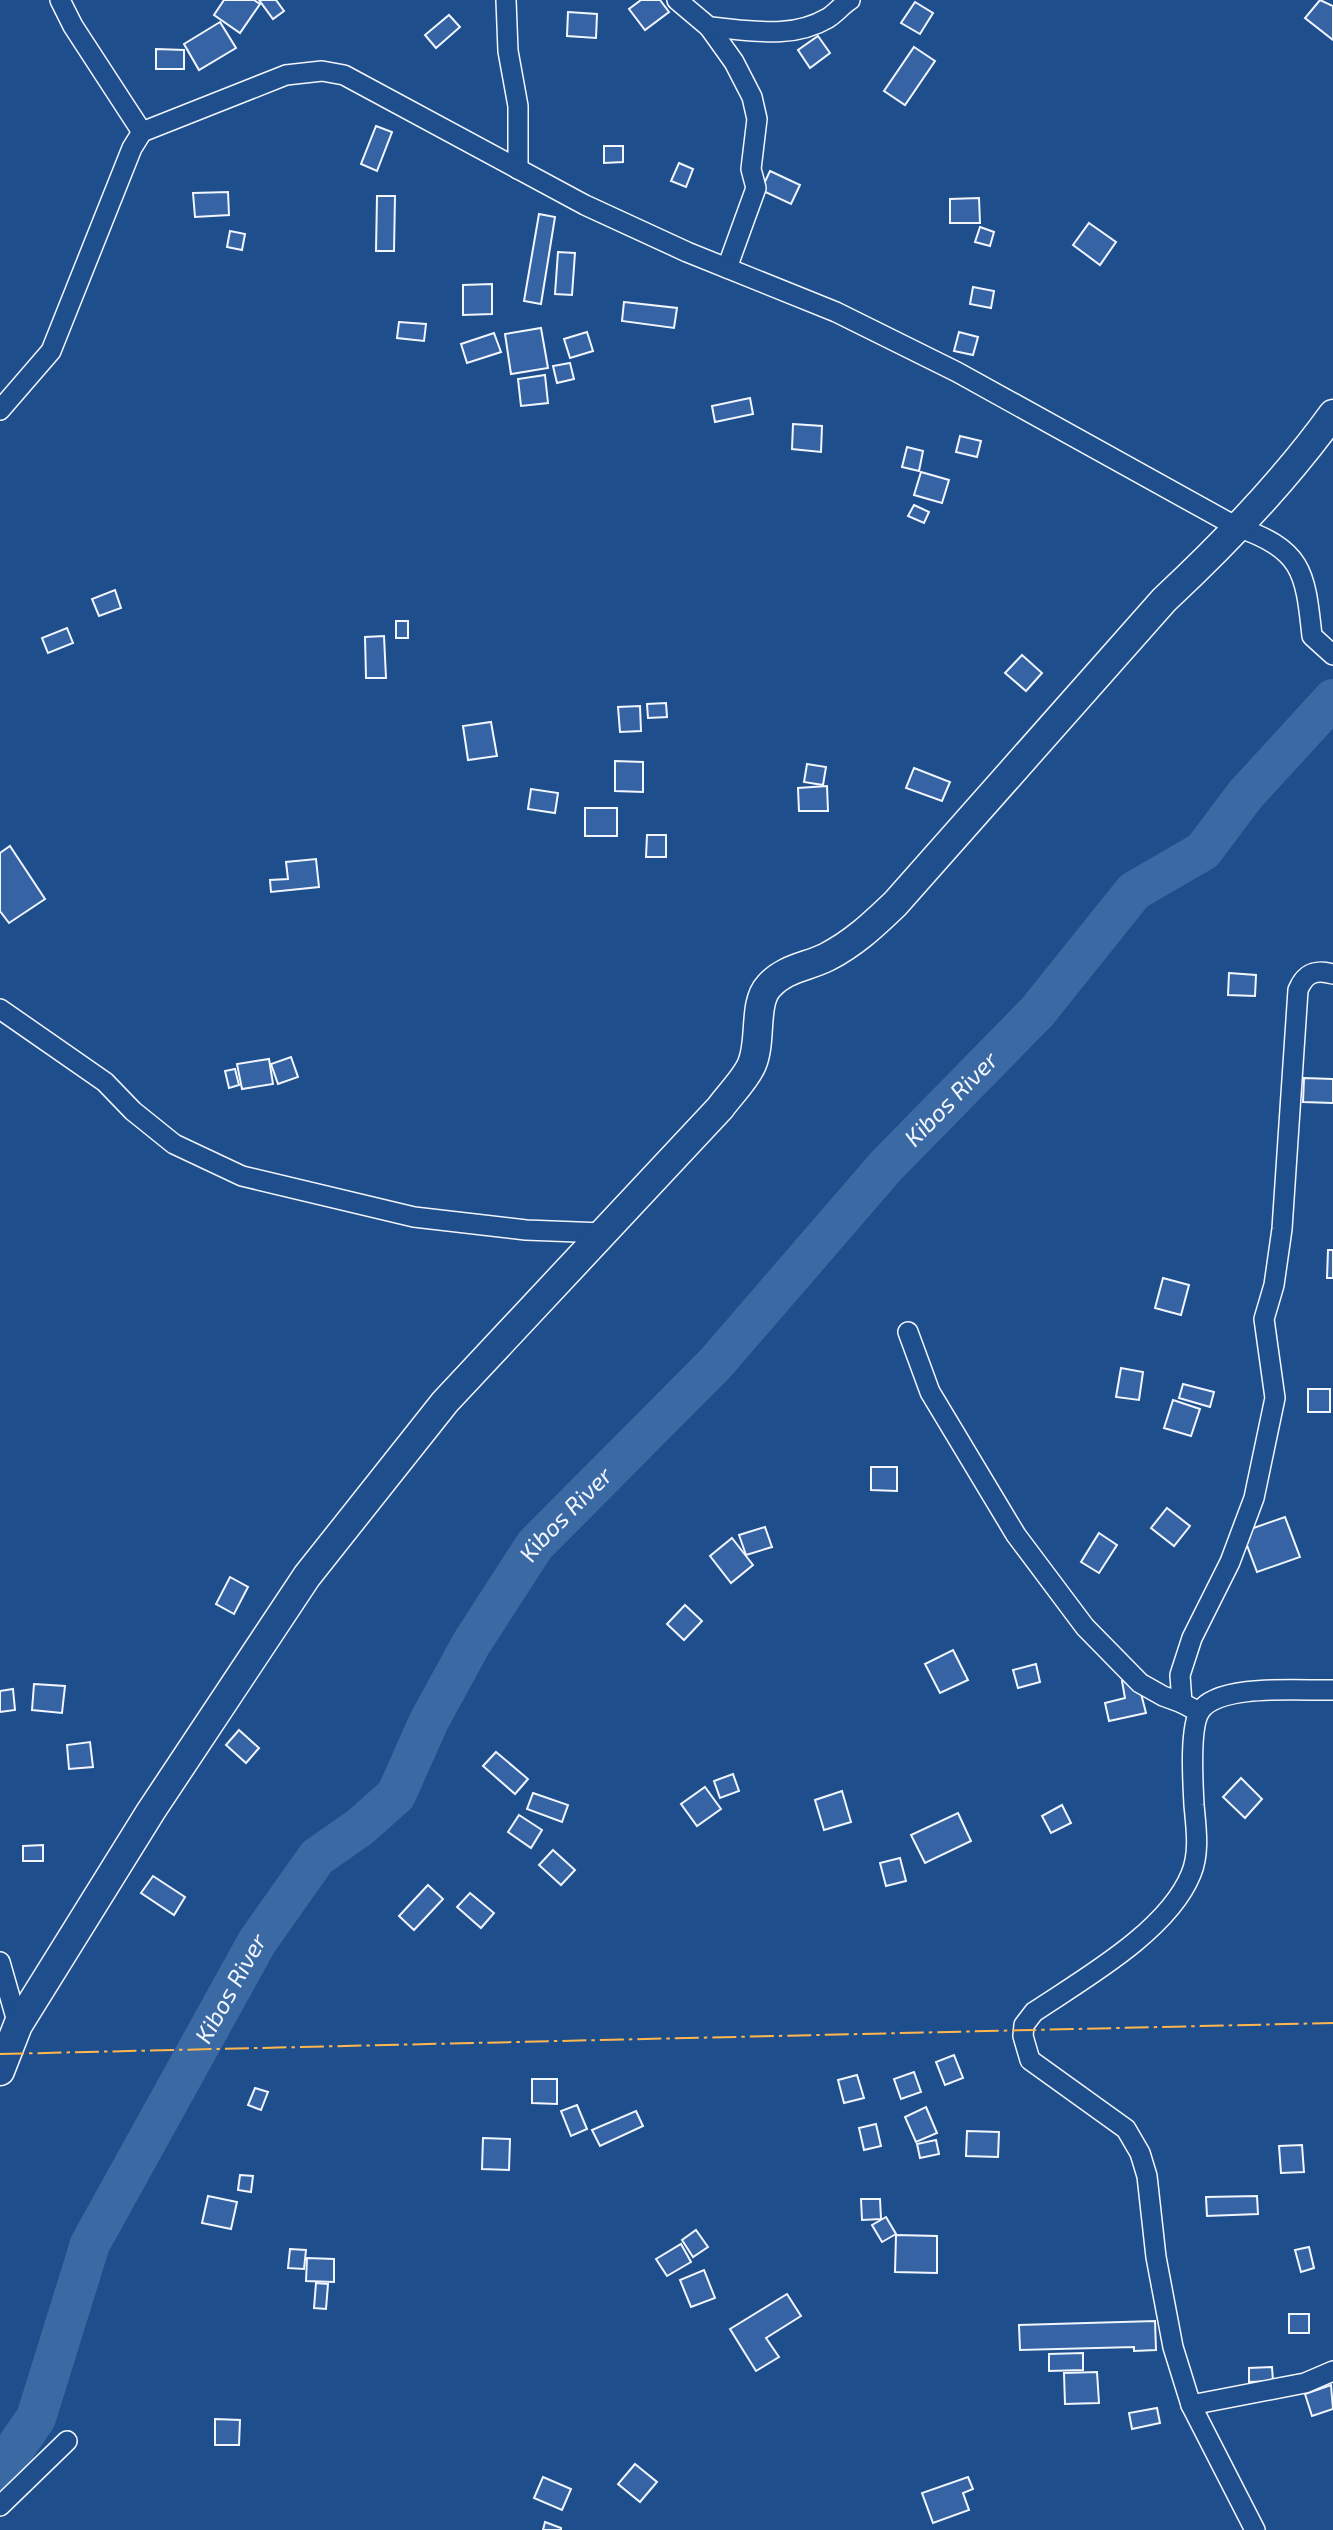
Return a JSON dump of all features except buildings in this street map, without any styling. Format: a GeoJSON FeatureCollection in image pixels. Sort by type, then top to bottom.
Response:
{"type":"FeatureCollection","features":[{"type":"Feature","properties":{"kind":"main road"},"geometry":{"type":"LineString","coordinates":[[0,2071],[18,2025],[151,1811],[307,1576],[444,1402],[720,1108],[752,1066],[760,1039],[759,1012],[767,988],[785,972],[824,958],[856,941],[895,904],[1156,609],[1208,559],[1235,526],[1308,449],[1333,414]]}},
{"type":"Feature","properties":{"kind":"street"},"geometry":{"type":"LineString","coordinates":[[60,0],[73,26],[142,132]]}},
{"type":"Feature","properties":{"kind":"street"},"geometry":{"type":"LineString","coordinates":[[506,0],[508,51],[518,106],[518,169]]}},
{"type":"Feature","properties":{"kind":"street"},"geometry":{"type":"LineString","coordinates":[[677,0],[709,27],[734,62],[752,97],[757,120],[751,169],[756,188],[727,268]]}},
{"type":"Feature","properties":{"kind":"street"},"geometry":{"type":"LineString","coordinates":[[709,27],[780,33],[809,27],[831,16],[850,0]]}},
{"type":"Feature","properties":{"kind":"street"},"geometry":{"type":"LineString","coordinates":[[0,410],[51,351],[132,148],[142,132],[286,75],[322,71],[354,80],[585,205],[727,268],[836,312],[957,372],[1235,526],[1278,544],[1296,560],[1309,604],[1312,636],[1333,655]]}},
{"type":"Feature","properties":{"kind":"street"},"geometry":{"type":"LineString","coordinates":[[1255,2530],[1191,2404],[1173,2347],[1156,2257],[1147,2176],[1140,2153],[1126,2129],[1030,2060],[1023,2036],[1024,2025],[1034,2012],[1156,1925],[1178,1900],[1193,1871],[1197,1842],[1191,1762],[1191,1707],[1180,1675],[1192,1638],[1230,1562],[1254,1498],[1275,1398],[1264,1319],[1274,1285],[1282,1229],[1298,990],[1304,978],[1312,973],[1333,974]]}},
{"type":"Feature","properties":{"kind":"street"},"geometry":{"type":"LineString","coordinates":[[0,1009],[105,1083],[133,1111],[174,1144],[242,1176],[414,1217],[526,1230],[603,1233]]}},
{"type":"Feature","properties":{"kind":"street"},"geometry":{"type":"LineString","coordinates":[[908,1332],[930,1392],[1016,1535],[1085,1627],[1140,1683],[1191,1707],[1229,1693],[1333,1690]]}},
{"type":"Feature","properties":{"kind":"street"},"geometry":{"type":"LineString","coordinates":[[0,1962],[18,2025]]}},
{"type":"Feature","properties":{"kind":"street"},"geometry":{"type":"LineString","coordinates":[[1191,2404],[1305,2383],[1333,2371]]}},
{"type":"Feature","properties":{"kind":"street"},"geometry":{"type":"LineString","coordinates":[[0,2506],[67,2441]]}},
{"type":"Feature","properties":{"kind":"waterway","name":"Kibos River"},"geometry":{"type":"LineString","coordinates":[[0,2470],[36,2418],[90,2244],[257,1942],[317,1857],[360,1827],[396,1795],[429,1721],[471,1644],[535,1545],[715,1364],[886,1166],[1037,1012],[1134,891],[1203,851],[1245,795],[1333,699]]}},
{"type":"Feature","properties":{"kind":"power"},"geometry":{"type":"LineString","coordinates":[[0,2054],[1333,2023]]}}]}
